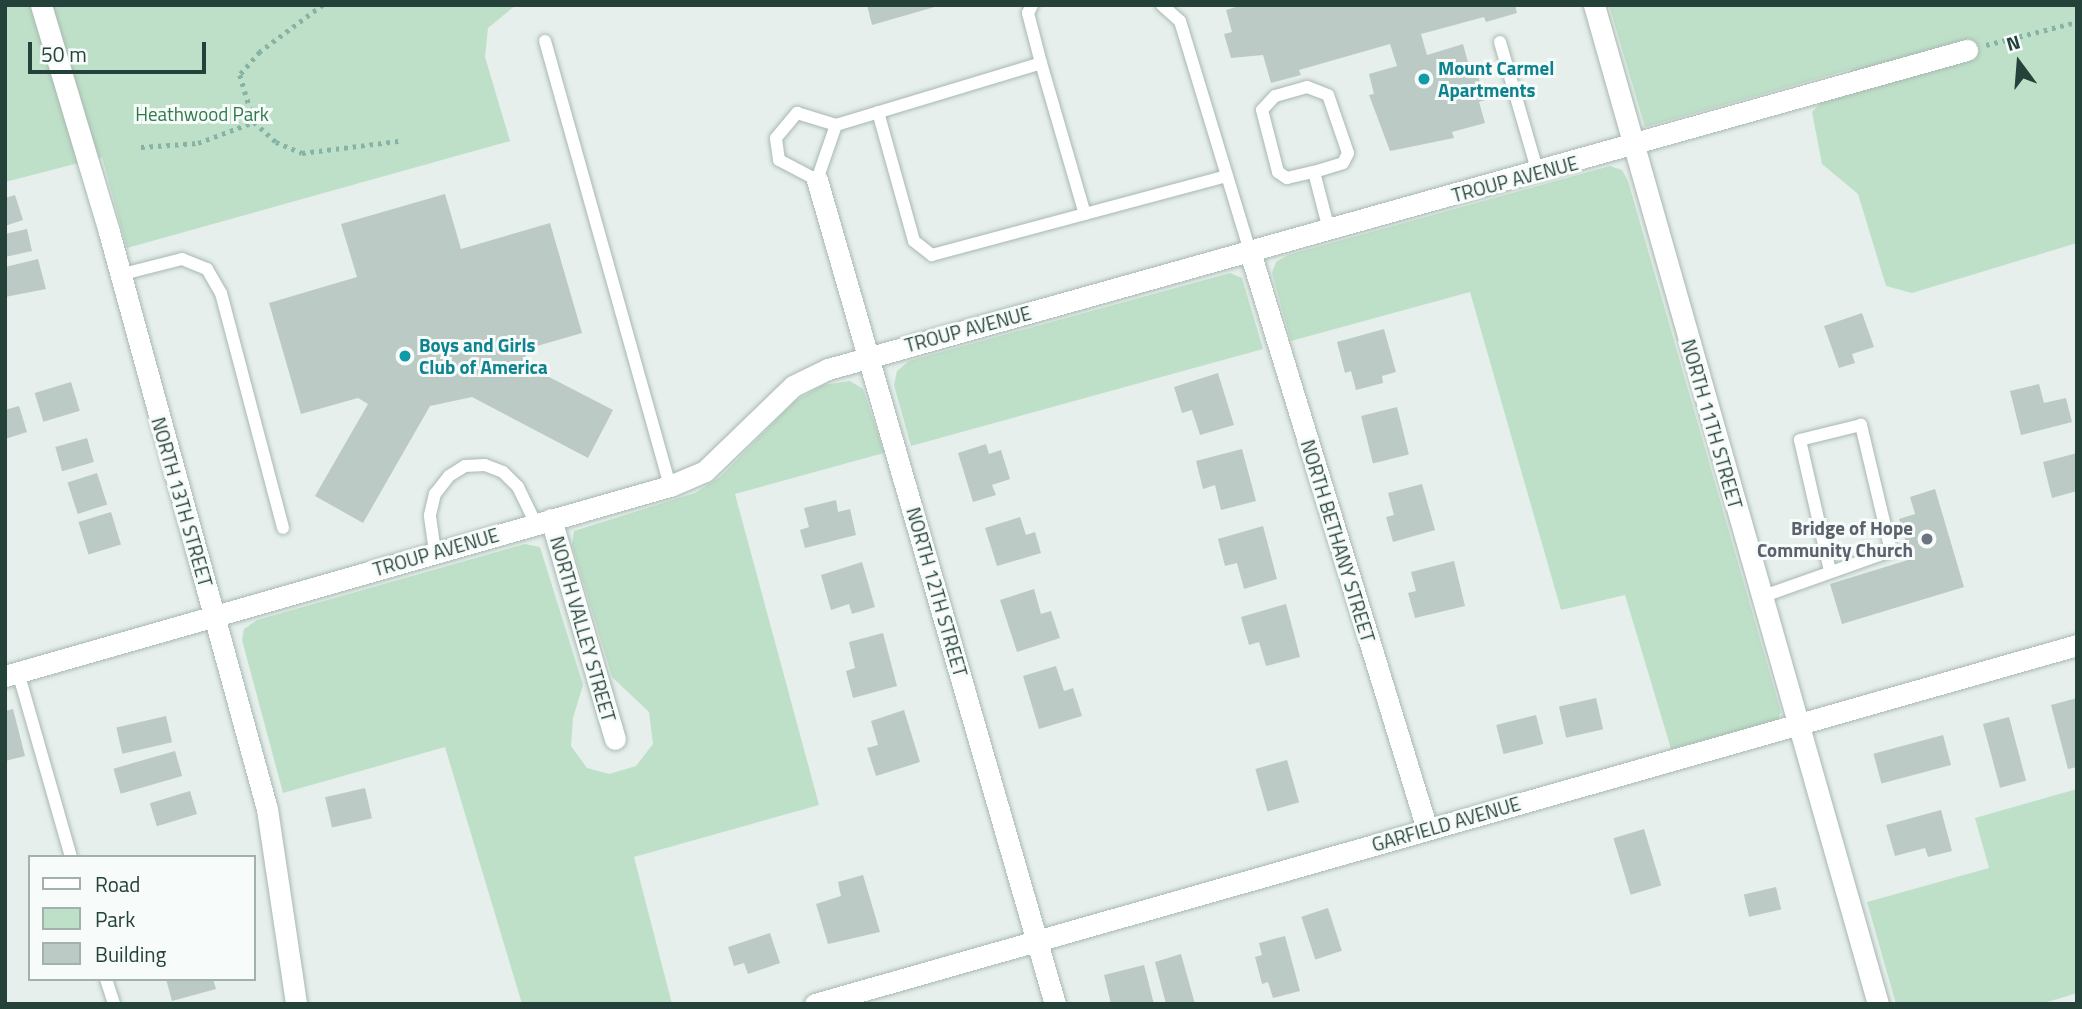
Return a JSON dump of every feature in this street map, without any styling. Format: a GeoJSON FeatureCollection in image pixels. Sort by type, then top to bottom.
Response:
{"type":"FeatureCollection","features":[{"type":"Feature","properties":{"kind":"street","name":"NORTH 13TH STREET"},"geometry":{"type":"LineString","coordinates":[[41,5],[267,809],[296,1004]]}},
{"type":"Feature","properties":{"kind":"street","name":"NORTH 11TH STREET"},"geometry":{"type":"LineString","coordinates":[[1594,5],[1878,1004]]}},
{"type":"Feature","properties":{"kind":"street","name":"TROUP AVENUE"},"geometry":{"type":"LineString","coordinates":[[12,674],[670,486],[705,471],[793,386],[828,369],[1633,147],[1967,50]]}},
{"type":"Feature","properties":{"kind":"street","name":"NORTH 12TH STREET"},"geometry":{"type":"LineString","coordinates":[[817,180],[1055,1004]]}},
{"type":"Feature","properties":{"kind":"street","name":"NORTH BETHANY STREET"},"geometry":{"type":"LineString","coordinates":[[1250,252],[1427,829]]}},
{"type":"Feature","properties":{"kind":"street","name":"NORTH VALLEY STREET"},"geometry":{"type":"LineString","coordinates":[[543,522],[615,739]]}},
{"type":"Feature","properties":{"kind":"street","name":"GARFIELD AVENUE"},"geometry":{"type":"LineString","coordinates":[[815,1004],[1036,939],[1798,727],[2077,645]]}},
{"type":"Feature","properties":{"kind":"lane"},"geometry":{"type":"LineString","coordinates":[[1032,5],[1028,13],[1085,214]]}},
{"type":"Feature","properties":{"kind":"lane"},"geometry":{"type":"LineString","coordinates":[[1162,5],[1180,21],[1250,252]]}},
{"type":"Feature","properties":{"kind":"lane"},"geometry":{"type":"LineString","coordinates":[[545,41],[670,486]]}},
{"type":"Feature","properties":{"kind":"lane"},"geometry":{"type":"LineString","coordinates":[[1500,42],[1538,173]]}},
{"type":"Feature","properties":{"kind":"lane"},"geometry":{"type":"LineString","coordinates":[[836,125],[817,180],[779,160],[776,138],[797,113],[836,125],[1041,63]]}},
{"type":"Feature","properties":{"kind":"lane"},"geometry":{"type":"LineString","coordinates":[[1307,87],[1328,95],[1348,153],[1343,163],[1314,172],[1287,178],[1278,172],[1262,110],[1275,96],[1307,87]]}},
{"type":"Feature","properties":{"kind":"lane"},"geometry":{"type":"LineString","coordinates":[[878,112],[914,242],[932,255],[1227,176]]}},
{"type":"Feature","properties":{"kind":"lane"},"geometry":{"type":"LineString","coordinates":[[1314,172],[1329,230]]}},
{"type":"Feature","properties":{"kind":"lane"},"geometry":{"type":"LineString","coordinates":[[119,275],[182,259],[207,269],[221,293],[283,528]]}},
{"type":"Feature","properties":{"kind":"lane"},"geometry":{"type":"LineString","coordinates":[[1761,597],[1891,551],[1861,425],[1800,440],[1830,571]]}},
{"type":"Feature","properties":{"kind":"lane"},"geometry":{"type":"LineString","coordinates":[[435,552],[430,515],[435,494],[449,476],[465,466],[485,465],[503,472],[518,487],[543,522]]}},
{"type":"Feature","properties":{"kind":"lane"},"geometry":{"type":"LineString","coordinates":[[12,674],[70,855]]}},
{"type":"Feature","properties":{"kind":"lane"},"geometry":{"type":"LineString","coordinates":[[108,981],[114,1004]]}},
{"type":"Feature","properties":{"kind":"path"},"geometry":{"type":"LineString","coordinates":[[323,5],[260,52],[240,75],[254,122],[276,142],[302,153],[399,141]]}},
{"type":"Feature","properties":{"kind":"path"},"geometry":{"type":"LineString","coordinates":[[1967,50],[2077,22]]}},
{"type":"Feature","properties":{"kind":"path"},"geometry":{"type":"LineString","coordinates":[[142,147],[198,143],[254,122]]}},
{"type":"Feature","properties":{"kind":"green space","name":"Heathwood Park"},"geometry":{"type":"Polygon","coordinates":[[[5,5],[516,5],[488,28],[485,57],[510,141],[127,248],[102,157],[5,182],[5,5]]]}},
{"type":"Feature","properties":{"kind":"green space"},"geometry":{"type":"Polygon","coordinates":[[[1609,5],[2077,5],[2077,243],[1912,293],[1886,286],[1858,194],[1822,164],[1812,112],[1852,69],[1645,127],[1609,5]]]}},
{"type":"Feature","properties":{"kind":"green space"},"geometry":{"type":"Polygon","coordinates":[[[1610,166],[1622,170],[1628,181],[1781,712],[1777,721],[1671,749],[1625,595],[1561,610],[1470,292],[1291,341],[1272,273],[1276,262],[1288,255],[1610,166]]]}},
{"type":"Feature","properties":{"kind":"green space"},"geometry":{"type":"Polygon","coordinates":[[[1230,273],[1242,278],[1263,349],[911,446],[894,385],[897,371],[909,361],[1230,273]]]}},
{"type":"Feature","properties":{"kind":"green space"},"geometry":{"type":"Polygon","coordinates":[[[850,381],[863,389],[884,453],[735,494],[819,805],[634,857],[672,1004],[522,1004],[445,747],[283,793],[242,640],[244,629],[257,620],[525,544],[540,547],[583,685],[573,718],[571,746],[587,768],[609,774],[636,766],[653,744],[649,712],[612,677],[572,545],[574,531],[695,493],[720,477],[795,401],[823,385],[850,381]]]}},
{"type":"Feature","properties":{"kind":"green space"},"geometry":{"type":"Polygon","coordinates":[[[2077,789],[2077,993],[2041,1004],[1896,1004],[1867,902],[1989,868],[1975,818],[2077,789]]]}},
{"type":"Feature","properties":{"kind":"building"},"geometry":{"type":"Polygon","coordinates":[[[867,5],[937,5],[938,6],[872,25],[867,5]]]}},
{"type":"Feature","properties":{"kind":"building","name":"Mount Carmel Apartments"},"geometry":{"type":"Polygon","coordinates":[[[1242,5],[1515,5],[1517,13],[1486,22],[1484,17],[1421,34],[1427,55],[1463,44],[1469,66],[1475,65],[1485,100],[1479,102],[1485,123],[1452,132],[1454,138],[1390,151],[1369,95],[1374,94],[1369,74],[1397,66],[1390,44],[1299,70],[1301,75],[1271,83],[1263,55],[1231,58],[1224,34],[1232,32],[1226,10],[1242,5]]]}},
{"type":"Feature","properties":{"kind":"building","name":"Boys and Girls Club of America"},"geometry":{"type":"Polygon","coordinates":[[[445,194],[461,249],[550,223],[582,333],[530,348],[522,363],[613,410],[588,458],[472,397],[430,406],[363,523],[315,496],[368,404],[358,398],[301,414],[269,303],[357,277],[341,224],[445,194]]]}},
{"type":"Feature","properties":{"kind":"building"},"geometry":{"type":"Polygon","coordinates":[[[15,195],[23,220],[5,226],[5,198],[15,195]]]}},
{"type":"Feature","properties":{"kind":"building"},"geometry":{"type":"Polygon","coordinates":[[[27,229],[32,251],[5,257],[5,234],[27,229]]]}},
{"type":"Feature","properties":{"kind":"building"},"geometry":{"type":"Polygon","coordinates":[[[38,259],[46,289],[5,297],[5,267],[38,259]]]}},
{"type":"Feature","properties":{"kind":"building"},"geometry":{"type":"Polygon","coordinates":[[[1862,313],[1874,347],[1852,354],[1855,363],[1839,368],[1824,326],[1862,313]]]}},
{"type":"Feature","properties":{"kind":"building"},"geometry":{"type":"Polygon","coordinates":[[[1384,329],[1396,372],[1382,376],[1383,383],[1356,390],[1351,371],[1345,373],[1337,342],[1384,329]]]}},
{"type":"Feature","properties":{"kind":"building"},"geometry":{"type":"Polygon","coordinates":[[[1218,373],[1234,425],[1200,435],[1192,410],[1182,413],[1174,387],[1218,373]]]}},
{"type":"Feature","properties":{"kind":"building"},"geometry":{"type":"Polygon","coordinates":[[[71,382],[80,411],[43,422],[35,393],[71,382]]]}},
{"type":"Feature","properties":{"kind":"building"},"geometry":{"type":"Polygon","coordinates":[[[2039,384],[2044,403],[2066,398],[2072,422],[2021,435],[2010,391],[2039,384]]]}},
{"type":"Feature","properties":{"kind":"building"},"geometry":{"type":"Polygon","coordinates":[[[19,406],[27,432],[5,439],[5,410],[19,406]]]}},
{"type":"Feature","properties":{"kind":"building"},"geometry":{"type":"Polygon","coordinates":[[[1397,407],[1409,455],[1373,463],[1361,416],[1397,407]]]}},
{"type":"Feature","properties":{"kind":"building"},"geometry":{"type":"Polygon","coordinates":[[[87,438],[94,462],[62,471],[55,447],[87,438]]]}},
{"type":"Feature","properties":{"kind":"building"},"geometry":{"type":"Polygon","coordinates":[[[986,444],[989,454],[1001,450],[1010,479],[992,485],[996,495],[973,502],[958,453],[986,444]]]}},
{"type":"Feature","properties":{"kind":"building"},"geometry":{"type":"Polygon","coordinates":[[[1242,449],[1256,501],[1221,510],[1215,485],[1203,489],[1196,461],[1242,449]]]}},
{"type":"Feature","properties":{"kind":"building"},"geometry":{"type":"Polygon","coordinates":[[[2077,453],[2077,491],[2052,498],[2043,462],[2077,453]]]}},
{"type":"Feature","properties":{"kind":"building"},"geometry":{"type":"Polygon","coordinates":[[[97,473],[107,504],[78,514],[68,483],[97,473]]]}},
{"type":"Feature","properties":{"kind":"building"},"geometry":{"type":"Polygon","coordinates":[[[1422,484],[1435,530],[1393,542],[1386,517],[1394,515],[1388,493],[1422,484]]]}},
{"type":"Feature","properties":{"kind":"building","name":"Bridge of Hope Community Church"},"geometry":{"type":"Polygon","coordinates":[[[1935,489],[1964,587],[1842,624],[1830,584],[1911,559],[1899,519],[1915,514],[1910,497],[1935,489]]]}},
{"type":"Feature","properties":{"kind":"building"},"geometry":{"type":"Polygon","coordinates":[[[836,500],[838,512],[850,509],[856,535],[805,548],[800,530],[809,527],[804,508],[836,500]]]}},
{"type":"Feature","properties":{"kind":"building"},"geometry":{"type":"Polygon","coordinates":[[[111,512],[121,545],[88,554],[78,522],[111,512]]]}},
{"type":"Feature","properties":{"kind":"building"},"geometry":{"type":"Polygon","coordinates":[[[1020,517],[1026,535],[1035,532],[1041,553],[997,566],[985,528],[1020,517]]]}},
{"type":"Feature","properties":{"kind":"building"},"geometry":{"type":"Polygon","coordinates":[[[1263,526],[1277,579],[1244,589],[1237,563],[1225,566],[1218,539],[1263,526]]]}},
{"type":"Feature","properties":{"kind":"building"},"geometry":{"type":"Polygon","coordinates":[[[1454,561],[1465,606],[1415,618],[1408,593],[1416,591],[1411,572],[1454,561]]]}},
{"type":"Feature","properties":{"kind":"building"},"geometry":{"type":"Polygon","coordinates":[[[862,562],[875,607],[852,614],[849,604],[831,610],[821,575],[862,562]]]}},
{"type":"Feature","properties":{"kind":"building"},"geometry":{"type":"Polygon","coordinates":[[[1034,589],[1041,614],[1051,611],[1060,638],[1017,652],[1000,600],[1034,589]]]}},
{"type":"Feature","properties":{"kind":"building"},"geometry":{"type":"Polygon","coordinates":[[[1286,604],[1300,657],[1266,666],[1259,642],[1249,645],[1241,617],[1286,604]]]}},
{"type":"Feature","properties":{"kind":"building"},"geometry":{"type":"Polygon","coordinates":[[[883,633],[897,686],[853,698],[846,671],[855,668],[849,642],[883,633]]]}},
{"type":"Feature","properties":{"kind":"building"},"geometry":{"type":"Polygon","coordinates":[[[1056,666],[1064,691],[1073,688],[1082,716],[1039,729],[1023,676],[1056,666]]]}},
{"type":"Feature","properties":{"kind":"building"},"geometry":{"type":"Polygon","coordinates":[[[1596,698],[1603,729],[1566,738],[1559,707],[1596,698]]]}},
{"type":"Feature","properties":{"kind":"building"},"geometry":{"type":"Polygon","coordinates":[[[2077,698],[2077,767],[2068,769],[2051,705],[2077,698]]]}},
{"type":"Feature","properties":{"kind":"building"},"geometry":{"type":"Polygon","coordinates":[[[13,709],[25,756],[5,761],[5,711],[13,709]]]}},
{"type":"Feature","properties":{"kind":"building"},"geometry":{"type":"Polygon","coordinates":[[[904,710],[920,762],[876,776],[867,748],[878,745],[871,721],[904,710]]]}},
{"type":"Feature","properties":{"kind":"building"},"geometry":{"type":"Polygon","coordinates":[[[1536,715],[1543,744],[1503,754],[1496,725],[1536,715]]]}},
{"type":"Feature","properties":{"kind":"building"},"geometry":{"type":"Polygon","coordinates":[[[166,716],[172,742],[122,754],[116,727],[166,716]]]}},
{"type":"Feature","properties":{"kind":"building"},"geometry":{"type":"Polygon","coordinates":[[[2009,717],[2026,781],[2000,788],[1983,724],[2009,717]]]}},
{"type":"Feature","properties":{"kind":"building"},"geometry":{"type":"Polygon","coordinates":[[[1943,735],[1951,765],[1881,784],[1873,754],[1943,735]]]}},
{"type":"Feature","properties":{"kind":"building"},"geometry":{"type":"Polygon","coordinates":[[[175,751],[182,776],[121,794],[113,769],[175,751]]]}},
{"type":"Feature","properties":{"kind":"building"},"geometry":{"type":"Polygon","coordinates":[[[1287,760],[1299,802],[1267,811],[1255,769],[1287,760]]]}},
{"type":"Feature","properties":{"kind":"building"},"geometry":{"type":"Polygon","coordinates":[[[365,788],[372,818],[332,827],[325,797],[365,788]]]}},
{"type":"Feature","properties":{"kind":"building"},"geometry":{"type":"Polygon","coordinates":[[[190,791],[197,814],[157,826],[150,803],[190,791]]]}},
{"type":"Feature","properties":{"kind":"building"},"geometry":{"type":"Polygon","coordinates":[[[1941,810],[1952,851],[1928,857],[1925,848],[1895,856],[1886,825],[1941,810]]]}},
{"type":"Feature","properties":{"kind":"building"},"geometry":{"type":"Polygon","coordinates":[[[1644,829],[1661,885],[1631,895],[1613,838],[1644,829]]]}},
{"type":"Feature","properties":{"kind":"building"},"geometry":{"type":"Polygon","coordinates":[[[863,875],[880,932],[828,944],[816,904],[841,896],[838,882],[863,875]]]}},
{"type":"Feature","properties":{"kind":"building"},"geometry":{"type":"Polygon","coordinates":[[[1776,887],[1781,909],[1749,917],[1744,894],[1776,887]]]}},
{"type":"Feature","properties":{"kind":"building"},"geometry":{"type":"Polygon","coordinates":[[[1328,908],[1342,951],[1315,959],[1301,917],[1328,908]]]}},
{"type":"Feature","properties":{"kind":"building"},"geometry":{"type":"Polygon","coordinates":[[[770,933],[780,963],[748,974],[744,963],[734,966],[728,947],[770,933]]]}},
{"type":"Feature","properties":{"kind":"building"},"geometry":{"type":"Polygon","coordinates":[[[1285,936],[1300,991],[1273,998],[1268,982],[1262,984],[1255,957],[1262,955],[1259,943],[1285,936]]]}},
{"type":"Feature","properties":{"kind":"building"},"geometry":{"type":"Polygon","coordinates":[[[1181,954],[1195,1004],[1166,1004],[1155,962],[1181,954]]]}},
{"type":"Feature","properties":{"kind":"building"},"geometry":{"type":"Polygon","coordinates":[[[1144,965],[1154,1004],[1111,1004],[1104,975],[1144,965]]]}},
{"type":"Feature","properties":{"kind":"building"},"geometry":{"type":"Polygon","coordinates":[[[167,981],[214,981],[216,989],[172,1001],[167,981]]]}},
{"type":"Feature","properties":{"kind":"place","name":"Mount Carmel Apartments"},"geometry":{"type":"Point","coordinates":[1424,79]}},
{"type":"Feature","properties":{"kind":"place","name":"Boys and Girls Club of America"},"geometry":{"type":"Point","coordinates":[405,356]}},
{"type":"Feature","properties":{"kind":"place","name":"Bridge of Hope Community Church"},"geometry":{"type":"Point","coordinates":[1927,539]}}]}
